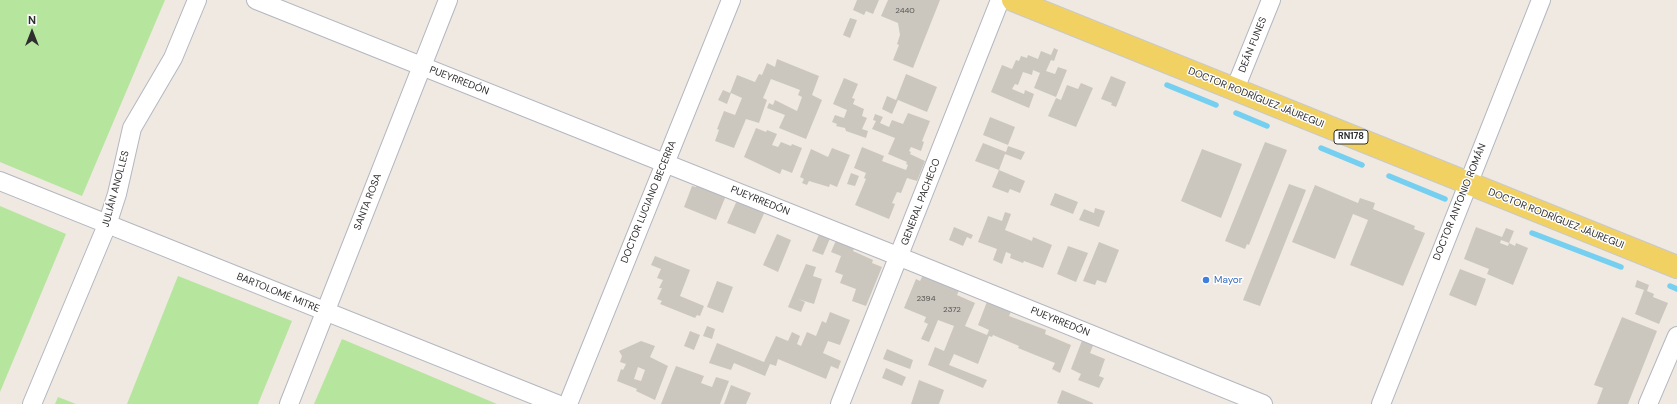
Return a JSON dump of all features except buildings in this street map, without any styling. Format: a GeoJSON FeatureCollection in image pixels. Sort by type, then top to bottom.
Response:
{"type":"FeatureCollection","features":[{"type":"Feature","properties":{"kind":"main road","name":"DOCTOR RODRÍGUEZ JÁUREGUI"},"geometry":{"type":"LineString","coordinates":[[1013,0],[1467,184],[1677,267]]}},
{"type":"Feature","properties":{"kind":"street","name":"JULIÁN ANOLLES"},"geometry":{"type":"LineString","coordinates":[[32,404],[107,225],[117,194],[132,128],[173,58],[197,0]]}},
{"type":"Feature","properties":{"kind":"street","name":"PUEYRREDÓN"},"geometry":{"type":"LineString","coordinates":[[256,0],[421,67],[665,162],[1263,404]]}},
{"type":"Feature","properties":{"kind":"street","name":"SANTA ROSA"},"geometry":{"type":"LineString","coordinates":[[289,404],[448,0]]}},
{"type":"Feature","properties":{"kind":"street","name":"DOCTOR LUCIANO BECERRA"},"geometry":{"type":"LineString","coordinates":[[568,404],[731,0]]}},
{"type":"Feature","properties":{"kind":"street","name":"GENERAL PACHECO"},"geometry":{"type":"LineString","coordinates":[[840,404],[900,257],[1000,0]]}},
{"type":"Feature","properties":{"kind":"street","name":"DEÁN FUNES"},"geometry":{"type":"LineString","coordinates":[[1235,90],[1271,0]]}},
{"type":"Feature","properties":{"kind":"street","name":"DOCTOR ANTONIO ROMÁN"},"geometry":{"type":"LineString","coordinates":[[1381,404],[1541,0]]}},
{"type":"Feature","properties":{"kind":"street","name":"BARTOLOMÉ MITRE"},"geometry":{"type":"LineString","coordinates":[[0,181],[557,404]]}},
{"type":"Feature","properties":{"kind":"street"},"geometry":{"type":"LineString","coordinates":[[1648,404],[1677,336]]}},
{"type":"Feature","properties":{"kind":"green space"},"geometry":{"type":"Polygon","coordinates":[[[0,0],[165,0],[82,196],[0,162],[0,0]]]}},
{"type":"Feature","properties":{"kind":"green space"},"geometry":{"type":"Polygon","coordinates":[[[0,206],[66,234],[0,392],[0,206]]]}},
{"type":"Feature","properties":{"kind":"green space"},"geometry":{"type":"Polygon","coordinates":[[[178,276],[292,321],[258,404],[127,404],[178,276]]]}},
{"type":"Feature","properties":{"kind":"green space"},"geometry":{"type":"Polygon","coordinates":[[[342,339],[497,404],[314,404],[342,339]]]}},
{"type":"Feature","properties":{"kind":"green space"},"geometry":{"type":"Polygon","coordinates":[[[58,397],[76,404],[55,404],[58,397]]]}},
{"type":"Feature","properties":{"kind":"waterway"},"geometry":{"type":"LineString","coordinates":[[1167,85],[1216,105]]}},
{"type":"Feature","properties":{"kind":"waterway"},"geometry":{"type":"LineString","coordinates":[[1236,113],[1267,126]]}},
{"type":"Feature","properties":{"kind":"waterway"},"geometry":{"type":"LineString","coordinates":[[1321,148],[1362,165]]}},
{"type":"Feature","properties":{"kind":"waterway"},"geometry":{"type":"LineString","coordinates":[[1389,176],[1445,199]]}},
{"type":"Feature","properties":{"kind":"waterway"},"geometry":{"type":"LineString","coordinates":[[1532,233],[1621,267]]}},
{"type":"Feature","properties":{"kind":"waterway"},"geometry":{"type":"LineString","coordinates":[[1670,286],[1677,289]]}},
{"type":"Feature","properties":{"kind":"place","name":"Mayor"},"geometry":{"type":"Point","coordinates":[1206,280]}}]}
